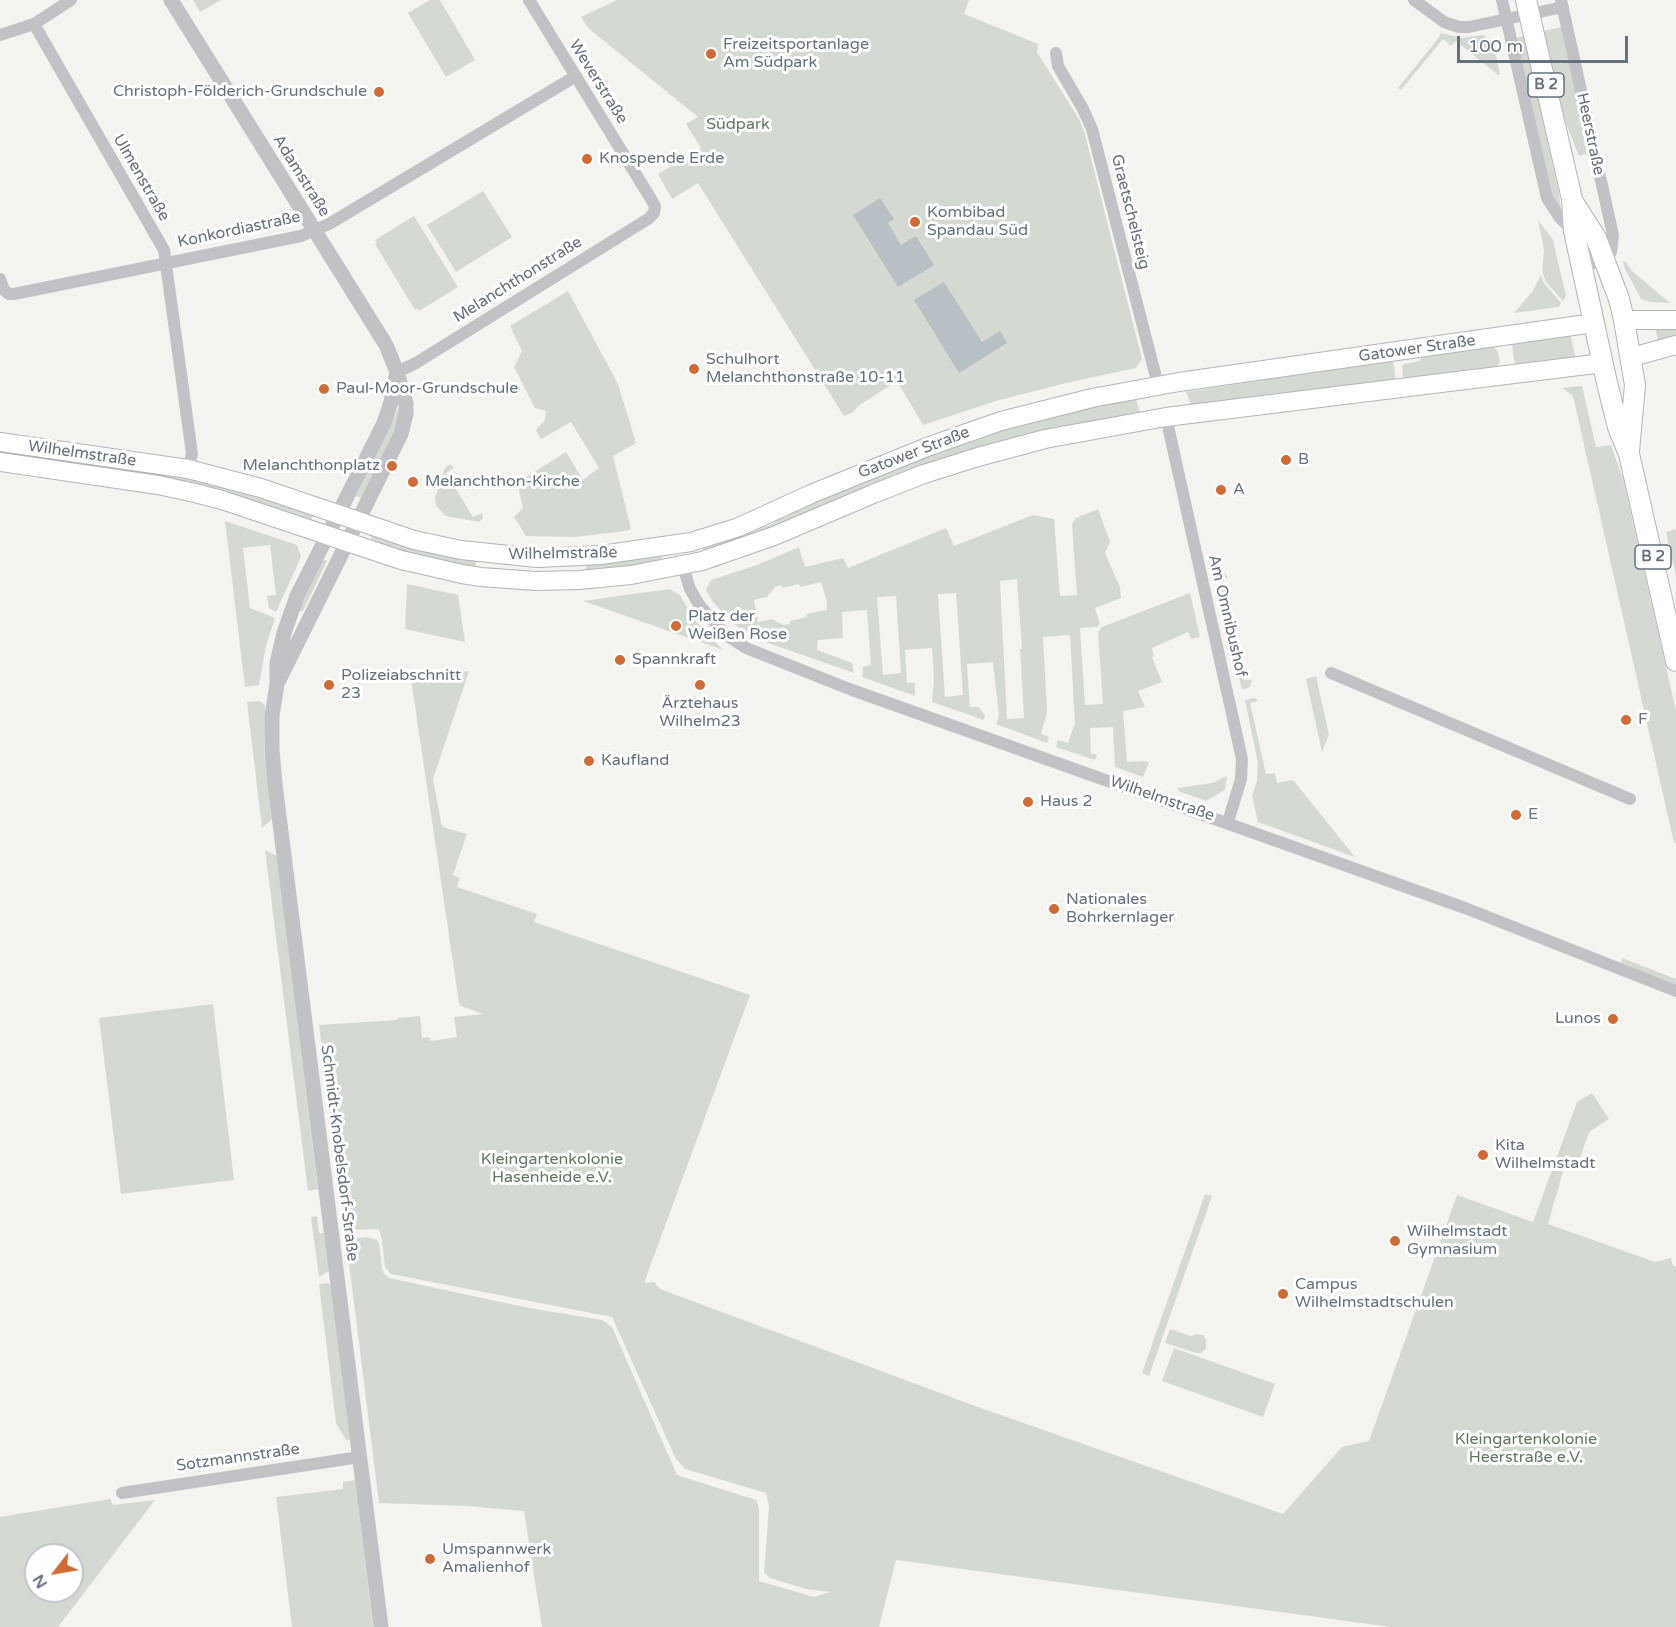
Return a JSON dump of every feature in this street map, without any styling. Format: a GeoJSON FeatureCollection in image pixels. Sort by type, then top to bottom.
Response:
{"type":"FeatureCollection","features":[{"type":"Feature","properties":{"kind":"main road","name":"Heerstraße"},"geometry":{"type":"LineString","coordinates":[[1528,7],[1572,199],[1574,231],[1581,266],[1618,427],[1629,454],[1676,661]]}},
{"type":"Feature","properties":{"kind":"main road","name":"Heerstraße"},"geometry":{"type":"LineString","coordinates":[[1572,199],[1607,254],[1624,320],[1632,357],[1635,386],[1629,454]]}},
{"type":"Feature","properties":{"kind":"main road","name":"Gatower Straße"},"geometry":{"type":"LineString","coordinates":[[677,544],[739,527],[894,460],[1000,421],[1092,398],[1158,386],[1594,323],[1624,320],[1676,320]]}},
{"type":"Feature","properties":{"kind":"main road","name":"Gatower Straße"},"geometry":{"type":"LineString","coordinates":[[683,566],[751,545],[944,467],[1045,439],[1166,417],[1603,363],[1676,345]]}},
{"type":"Feature","properties":{"kind":"main road"},"geometry":{"type":"LineString","coordinates":[[1158,386],[1166,417]]}},
{"type":"Feature","properties":{"kind":"main road","name":"Wilhelmstraße"},"geometry":{"type":"LineString","coordinates":[[0,442],[188,469],[261,488],[414,540],[461,550],[537,558],[578,557],[677,544],[683,566],[631,575],[579,580],[536,581],[481,577],[412,563],[195,493],[158,485],[0,462]]}},
{"type":"Feature","properties":{"kind":"main road"},"geometry":{"type":"LineString","coordinates":[[578,557],[579,580]]}},
{"type":"Feature","properties":{"kind":"street"},"geometry":{"type":"LineString","coordinates":[[0,35],[34,24],[71,0]]}},
{"type":"Feature","properties":{"kind":"street","name":"Adamstraße"},"geometry":{"type":"LineString","coordinates":[[171,0],[386,345],[397,372]]}},
{"type":"Feature","properties":{"kind":"street","name":"Weverstraße"},"geometry":{"type":"LineString","coordinates":[[529,0],[651,199],[655,206],[654,213]]}},
{"type":"Feature","properties":{"kind":"street","name":"Heerstraße"},"geometry":{"type":"LineString","coordinates":[[1414,0],[1444,22],[1459,27],[1506,19],[1528,7],[1562,3],[1612,226],[1607,254]]}},
{"type":"Feature","properties":{"kind":"street"},"geometry":{"type":"LineString","coordinates":[[1502,0],[1547,198],[1553,210],[1574,231]]}},
{"type":"Feature","properties":{"kind":"street","name":"Ulmenstraße"},"geometry":{"type":"LineString","coordinates":[[34,24],[164,250],[192,454],[188,469]]}},
{"type":"Feature","properties":{"kind":"street","name":"Graetschelsteig"},"geometry":{"type":"LineString","coordinates":[[1056,53],[1058,66],[1092,129],[1158,386]]}},
{"type":"Feature","properties":{"kind":"street","name":"Konkordiastraße"},"geometry":{"type":"LineString","coordinates":[[0,279],[4,291],[14,294],[301,236],[329,224],[576,76]]}},
{"type":"Feature","properties":{"kind":"street","name":"Melanchthonstraße"},"geometry":{"type":"LineString","coordinates":[[397,372],[416,363],[648,219],[654,213]]}},
{"type":"Feature","properties":{"kind":"street"},"geometry":{"type":"LineString","coordinates":[[1581,266],[1594,263],[1607,254]]}},
{"type":"Feature","properties":{"kind":"street"},"geometry":{"type":"LineString","coordinates":[[325,536],[338,515],[384,423],[392,402],[397,372]]}},
{"type":"Feature","properties":{"kind":"street"},"geometry":{"type":"LineString","coordinates":[[347,543],[401,434],[406,404],[397,372]]}},
{"type":"Feature","properties":{"kind":"street","name":"Am Omnibushof"},"geometry":{"type":"LineString","coordinates":[[1166,417],[1242,759],[1241,778],[1228,822]]}},
{"type":"Feature","properties":{"kind":"street","name":"Schmidt-Knobelsdorf-Straße"},"geometry":{"type":"LineString","coordinates":[[325,536],[288,619],[277,663],[277,684],[272,716],[273,764],[381,1627]]}},
{"type":"Feature","properties":{"kind":"street","name":"Schmidt-Knobelsdorf-Straße"},"geometry":{"type":"LineString","coordinates":[[277,684],[347,543]]}},
{"type":"Feature","properties":{"kind":"street","name":"Wilhelmstraße"},"geometry":{"type":"LineString","coordinates":[[683,566],[690,589],[700,606],[726,635],[746,648],[852,690],[1465,908],[1676,991]]}},
{"type":"Feature","properties":{"kind":"street"},"geometry":{"type":"LineString","coordinates":[[1331,673],[1630,799]]}},
{"type":"Feature","properties":{"kind":"street","name":"Sotzmannstraße"},"geometry":{"type":"LineString","coordinates":[[122,1493],[360,1457]]}},
{"type":"Feature","properties":{"kind":"green space"},"geometry":{"type":"Polygon","coordinates":[[[193,0],[221,0],[200,12],[193,0]]]}},
{"type":"Feature","properties":{"kind":"green space"},"geometry":{"type":"Polygon","coordinates":[[[430,0],[440,0],[475,60],[446,77],[408,13],[430,0]]]}},
{"type":"Feature","properties":{"kind":"green space","name":"Kombibad Spandau Süd"},"geometry":{"type":"Polygon","coordinates":[[[617,0],[969,0],[964,14],[1038,44],[1037,52],[1079,119],[1084,131],[1142,359],[1136,368],[996,401],[923,425],[897,381],[844,416],[698,183],[672,199],[658,174],[701,148],[686,124],[698,117],[588,28],[581,17],[617,0]]]}},
{"type":"Feature","properties":{"kind":"green space"},"geometry":{"type":"Polygon","coordinates":[[[1561,27],[1590,153],[1579,156],[1565,121],[1544,31],[1561,27]]]}},
{"type":"Feature","properties":{"kind":"green space"},"geometry":{"type":"Polygon","coordinates":[[[1441,33],[1461,38],[1483,35],[1493,42],[1500,74],[1498,75],[1456,41],[1451,46],[1443,39],[1401,90],[1398,88],[1441,33]]]}},
{"type":"Feature","properties":{"kind":"green space"},"geometry":{"type":"Polygon","coordinates":[[[1524,36],[1561,210],[1554,204],[1515,38],[1524,36]]]}},
{"type":"Feature","properties":{"kind":"green space"},"geometry":{"type":"Polygon","coordinates":[[[483,191],[512,237],[456,272],[427,225],[483,191]]]}},
{"type":"Feature","properties":{"kind":"green space"},"geometry":{"type":"Polygon","coordinates":[[[414,216],[458,287],[419,311],[417,308],[415,310],[375,244],[377,243],[375,240],[414,216]]]}},
{"type":"Feature","properties":{"kind":"green space"},"geometry":{"type":"Polygon","coordinates":[[[1538,220],[1553,240],[1566,296],[1563,301],[1546,282],[1542,271],[1544,250],[1538,220]]]}},
{"type":"Feature","properties":{"kind":"green space"},"geometry":{"type":"Polygon","coordinates":[[[1623,261],[1631,270],[1670,303],[1641,299],[1623,261]]]}},
{"type":"Feature","properties":{"kind":"green space"},"geometry":{"type":"Polygon","coordinates":[[[1541,275],[1544,283],[1561,303],[1559,307],[1514,313],[1532,292],[1541,275]]]}},
{"type":"Feature","properties":{"kind":"green space"},"geometry":{"type":"Polygon","coordinates":[[[568,291],[618,384],[636,443],[613,456],[631,529],[575,537],[526,536],[514,517],[523,508],[517,483],[566,452],[583,480],[599,468],[571,422],[541,439],[536,430],[545,420],[546,411],[535,408],[514,367],[522,351],[510,326],[568,291]]]}},
{"type":"Feature","properties":{"kind":"green space"},"geometry":{"type":"Polygon","coordinates":[[[1655,328],[1676,328],[1676,336],[1658,341],[1655,328]]]}},
{"type":"Feature","properties":{"kind":"green space"},"geometry":{"type":"Polygon","coordinates":[[[1570,334],[1576,359],[1515,366],[1512,343],[1570,334]]]}},
{"type":"Feature","properties":{"kind":"green space"},"geometry":{"type":"Polygon","coordinates":[[[1493,346],[1498,352],[1500,362],[1495,369],[1405,379],[1403,376],[1402,366],[1404,364],[1419,361],[1424,355],[1493,346]]]}},
{"type":"Feature","properties":{"kind":"green space"},"geometry":{"type":"Polygon","coordinates":[[[1393,360],[1396,381],[1191,405],[1186,392],[1393,360]]]}},
{"type":"Feature","properties":{"kind":"green space"},"geometry":{"type":"Polygon","coordinates":[[[1582,386],[1596,447],[1611,445],[1623,479],[1676,711],[1676,842],[1674,843],[1573,396],[1562,388],[1582,386]]]}},
{"type":"Feature","properties":{"kind":"green space"},"geometry":{"type":"Polygon","coordinates":[[[1136,398],[1140,412],[1053,429],[705,552],[703,548],[769,525],[791,512],[900,465],[984,434],[1053,415],[1136,398]]]}},
{"type":"Feature","properties":{"kind":"green space"},"geometry":{"type":"Polygon","coordinates":[[[398,409],[401,409],[400,419],[364,499],[356,496],[398,409]]]}},
{"type":"Feature","properties":{"kind":"green space"},"geometry":{"type":"Polygon","coordinates":[[[0,446],[136,466],[255,494],[314,514],[311,521],[0,456],[0,446]]]}},
{"type":"Feature","properties":{"kind":"green space"},"geometry":{"type":"Polygon","coordinates":[[[450,464],[454,468],[446,473],[473,517],[482,513],[483,518],[479,522],[446,516],[436,506],[435,498],[445,468],[450,464]]]}},
{"type":"Feature","properties":{"kind":"green space"},"geometry":{"type":"Polygon","coordinates":[[[1098,509],[1110,542],[1105,553],[1120,587],[1121,598],[1095,608],[1100,624],[1097,627],[1080,628],[1085,705],[1103,704],[1098,632],[1102,627],[1190,593],[1200,637],[1191,639],[1188,632],[1152,648],[1154,656],[1152,657],[1162,682],[1138,691],[1145,707],[1123,711],[1127,762],[1145,761],[1149,763],[1143,777],[1115,767],[1113,727],[1090,728],[1091,754],[1097,754],[1095,760],[1056,747],[1058,740],[1068,743],[1075,723],[1070,635],[1043,637],[1047,712],[1041,734],[1049,737],[1047,743],[996,724],[999,716],[993,662],[967,664],[970,707],[979,707],[985,716],[984,720],[932,702],[934,681],[932,648],[905,650],[907,683],[915,683],[915,696],[862,677],[863,667],[871,665],[867,610],[842,612],[843,638],[818,640],[817,650],[852,663],[854,673],[757,639],[727,617],[713,602],[706,590],[711,580],[757,565],[799,547],[805,567],[843,558],[848,568],[946,528],[954,546],[1033,515],[1054,519],[1060,596],[1077,595],[1072,524],[1076,518],[1098,509]],[[1017,579],[1000,581],[1007,719],[1024,718],[1017,579]],[[821,582],[800,587],[799,584],[782,588],[781,585],[775,587],[767,597],[754,600],[758,622],[772,619],[783,625],[790,624],[790,621],[807,617],[806,614],[827,610],[821,582]],[[956,593],[938,594],[945,697],[963,695],[956,593]],[[896,596],[877,597],[883,675],[901,673],[896,596]]]}},
{"type":"Feature","properties":{"kind":"green space"},"geometry":{"type":"Polygon","coordinates":[[[225,521],[297,545],[301,557],[276,612],[269,608],[267,596],[276,595],[270,545],[243,548],[250,608],[275,618],[266,646],[259,685],[245,687],[225,521]]]}},
{"type":"Feature","properties":{"kind":"green space"},"geometry":{"type":"Polygon","coordinates":[[[1676,529],[1676,577],[1666,532],[1676,529]]]}},
{"type":"Feature","properties":{"kind":"green space"},"geometry":{"type":"Polygon","coordinates":[[[372,536],[477,561],[474,568],[369,543],[372,536]]]}},
{"type":"Feature","properties":{"kind":"green space"},"geometry":{"type":"Polygon","coordinates":[[[661,554],[662,562],[586,572],[586,564],[661,554]]]}},
{"type":"Feature","properties":{"kind":"green space"},"geometry":{"type":"Polygon","coordinates":[[[320,558],[327,561],[303,611],[297,612],[320,558]]]}},
{"type":"Feature","properties":{"kind":"green space"},"geometry":{"type":"Polygon","coordinates":[[[1224,572],[1228,577],[1222,580],[1244,680],[1252,680],[1250,687],[1242,690],[1219,587],[1220,577],[1224,572]]]}},
{"type":"Feature","properties":{"kind":"green space"},"geometry":{"type":"Polygon","coordinates":[[[407,584],[458,595],[465,642],[405,629],[407,584]]]}},
{"type":"Feature","properties":{"kind":"green space","name":"Platz der Weißen Rose"},"geometry":{"type":"Polygon","coordinates":[[[669,589],[680,595],[693,618],[723,650],[583,601],[669,589]]]}},
{"type":"Feature","properties":{"kind":"green space"},"geometry":{"type":"Polygon","coordinates":[[[469,671],[433,779],[442,827],[467,834],[453,875],[460,878],[457,887],[537,914],[534,922],[750,995],[644,1283],[654,1282],[660,1289],[978,1407],[1283,1514],[1342,1447],[1369,1441],[1457,1195],[1533,1222],[1577,1102],[1592,1093],[1609,1119],[1589,1132],[1580,1158],[1571,1157],[1566,1161],[1548,1224],[1655,1262],[1671,1258],[1673,1266],[1676,1266],[1676,1627],[1391,1627],[896,1560],[879,1627],[542,1627],[524,1511],[467,1506],[379,1503],[346,1239],[368,1237],[377,1240],[382,1268],[384,1274],[389,1278],[529,1308],[602,1320],[612,1327],[677,1475],[756,1500],[759,1509],[759,1581],[814,1597],[830,1592],[806,1589],[770,1578],[764,1572],[769,1506],[766,1493],[685,1469],[676,1459],[612,1317],[391,1274],[385,1267],[379,1229],[345,1230],[319,1025],[397,1020],[420,1016],[422,1038],[429,1037],[431,1041],[457,1037],[454,1017],[483,1014],[461,1006],[459,1003],[411,679],[469,671]]]}},
{"type":"Feature","properties":{"kind":"green space"},"geometry":{"type":"Polygon","coordinates":[[[1316,676],[1329,735],[1322,752],[1306,679],[1316,676]]]}},
{"type":"Feature","properties":{"kind":"green space"},"geometry":{"type":"Polygon","coordinates":[[[1255,698],[1258,701],[1250,703],[1266,774],[1275,773],[1277,783],[1293,780],[1355,857],[1258,822],[1252,796],[1257,781],[1258,763],[1245,700],[1255,698]]]}},
{"type":"Feature","properties":{"kind":"green space"},"geometry":{"type":"Polygon","coordinates":[[[260,701],[265,705],[264,749],[272,819],[262,828],[247,702],[260,701]]]}},
{"type":"Feature","properties":{"kind":"green space"},"geometry":{"type":"Polygon","coordinates":[[[1227,776],[1225,790],[1206,801],[1178,791],[1178,788],[1212,783],[1227,776]]]}},
{"type":"Feature","properties":{"kind":"green space"},"geometry":{"type":"Polygon","coordinates":[[[265,850],[277,856],[318,1189],[308,1191],[265,850]]]}},
{"type":"Feature","properties":{"kind":"green space"},"geometry":{"type":"Polygon","coordinates":[[[1622,958],[1676,979],[1676,985],[1621,963],[1622,958]]]}},
{"type":"Feature","properties":{"kind":"green space"},"geometry":{"type":"Polygon","coordinates":[[[213,1004],[234,1180],[121,1194],[99,1018],[213,1004]]]}},
{"type":"Feature","properties":{"kind":"green space"},"geometry":{"type":"Polygon","coordinates":[[[1205,1194],[1212,1196],[1149,1376],[1142,1373],[1205,1194]]]}},
{"type":"Feature","properties":{"kind":"green space"},"geometry":{"type":"Polygon","coordinates":[[[317,1216],[319,1233],[324,1233],[329,1271],[319,1277],[311,1217],[317,1216]]]}},
{"type":"Feature","properties":{"kind":"green space"},"geometry":{"type":"Polygon","coordinates":[[[319,1284],[331,1285],[350,1440],[346,1440],[336,1423],[319,1284]]]}},
{"type":"Feature","properties":{"kind":"green space"},"geometry":{"type":"Polygon","coordinates":[[[1170,1329],[1191,1336],[1203,1335],[1206,1348],[1201,1353],[1196,1353],[1165,1343],[1170,1329]]]}},
{"type":"Feature","properties":{"kind":"green space"},"geometry":{"type":"Polygon","coordinates":[[[1174,1348],[1275,1384],[1263,1417],[1162,1381],[1174,1348]]]}},
{"type":"Feature","properties":{"kind":"green space"},"geometry":{"type":"Polygon","coordinates":[[[355,1480],[373,1627],[292,1627],[276,1497],[343,1489],[343,1482],[355,1480]]]}},
{"type":"Feature","properties":{"kind":"green space"},"geometry":{"type":"Polygon","coordinates":[[[110,1499],[113,1505],[155,1500],[84,1593],[84,1543],[24,1543],[24,1603],[76,1603],[58,1627],[0,1627],[0,1517],[110,1499]]]}},
{"type":"Feature","properties":{"kind":"shaded area"},"geometry":{"type":"Polygon","coordinates":[[[880,198],[894,219],[888,223],[901,245],[916,236],[934,265],[898,287],[853,215],[880,198]]]}},
{"type":"Feature","properties":{"kind":"shaded area"},"geometry":{"type":"Polygon","coordinates":[[[944,282],[982,342],[1000,331],[1007,343],[959,373],[914,300],[944,282]]]}},
{"type":"Feature","properties":{"kind":"place","name":"Freizeitsportanlage Am Südpark"},"geometry":{"type":"Point","coordinates":[711,54]}},
{"type":"Feature","properties":{"kind":"place","name":"Christoph-Földerich-Grundschule"},"geometry":{"type":"Point","coordinates":[379,92]}},
{"type":"Feature","properties":{"kind":"place","name":"Knospende Erde"},"geometry":{"type":"Point","coordinates":[587,159]}},
{"type":"Feature","properties":{"kind":"place","name":"Kombibad Spandau Süd"},"geometry":{"type":"Point","coordinates":[915,222]}},
{"type":"Feature","properties":{"kind":"place","name":"Schulhort Melanchthonstraße 10-11"},"geometry":{"type":"Point","coordinates":[694,369]}},
{"type":"Feature","properties":{"kind":"place","name":"Paul-Moor-Grundschule"},"geometry":{"type":"Point","coordinates":[324,389]}},
{"type":"Feature","properties":{"kind":"place","name":"B"},"geometry":{"type":"Point","coordinates":[1286,460]}},
{"type":"Feature","properties":{"kind":"place","name":"Melanchthonplatz"},"geometry":{"type":"Point","coordinates":[392,466]}},
{"type":"Feature","properties":{"kind":"place","name":"Melanchthon-Kirche"},"geometry":{"type":"Point","coordinates":[413,482]}},
{"type":"Feature","properties":{"kind":"place","name":"A"},"geometry":{"type":"Point","coordinates":[1221,490]}},
{"type":"Feature","properties":{"kind":"place","name":"Platz der Weißen Rose"},"geometry":{"type":"Point","coordinates":[676,626]}},
{"type":"Feature","properties":{"kind":"place","name":"Spannkraft"},"geometry":{"type":"Point","coordinates":[620,660]}},
{"type":"Feature","properties":{"kind":"place","name":"Polizeiabschnitt 23"},"geometry":{"type":"Point","coordinates":[329,685]}},
{"type":"Feature","properties":{"kind":"place","name":"Ärztehaus Wilhelm23"},"geometry":{"type":"Point","coordinates":[700,685]}},
{"type":"Feature","properties":{"kind":"place","name":"F"},"geometry":{"type":"Point","coordinates":[1626,720]}},
{"type":"Feature","properties":{"kind":"place","name":"Kaufland"},"geometry":{"type":"Point","coordinates":[589,761]}},
{"type":"Feature","properties":{"kind":"place","name":"Haus 2"},"geometry":{"type":"Point","coordinates":[1028,802]}},
{"type":"Feature","properties":{"kind":"place","name":"E"},"geometry":{"type":"Point","coordinates":[1516,815]}},
{"type":"Feature","properties":{"kind":"place","name":"Nationales Bohrkernlager"},"geometry":{"type":"Point","coordinates":[1054,909]}},
{"type":"Feature","properties":{"kind":"place","name":"Lunos"},"geometry":{"type":"Point","coordinates":[1613,1019]}},
{"type":"Feature","properties":{"kind":"place","name":"Kita Wilhelmstadt"},"geometry":{"type":"Point","coordinates":[1483,1155]}},
{"type":"Feature","properties":{"kind":"place","name":"Wilhelmstadt Gymnasium"},"geometry":{"type":"Point","coordinates":[1395,1241]}},
{"type":"Feature","properties":{"kind":"place","name":"Campus Wilhelmstadtschulen"},"geometry":{"type":"Point","coordinates":[1283,1294]}},
{"type":"Feature","properties":{"kind":"place","name":"Umspannwerk Amalienhof"},"geometry":{"type":"Point","coordinates":[430,1559]}},
{"type":"Feature","properties":{"kind":"park label","name":"Südpark"},"geometry":{"type":"Point","coordinates":[738,125]}},
{"type":"Feature","properties":{"kind":"park label","name":"Kleingartenkolonie Hasenheide e.V."},"geometry":{"type":"Point","coordinates":[552,1169]}},
{"type":"Feature","properties":{"kind":"park label","name":"Kleingartenkolonie Heerstraße e.V."},"geometry":{"type":"Point","coordinates":[1526,1449]}}]}
